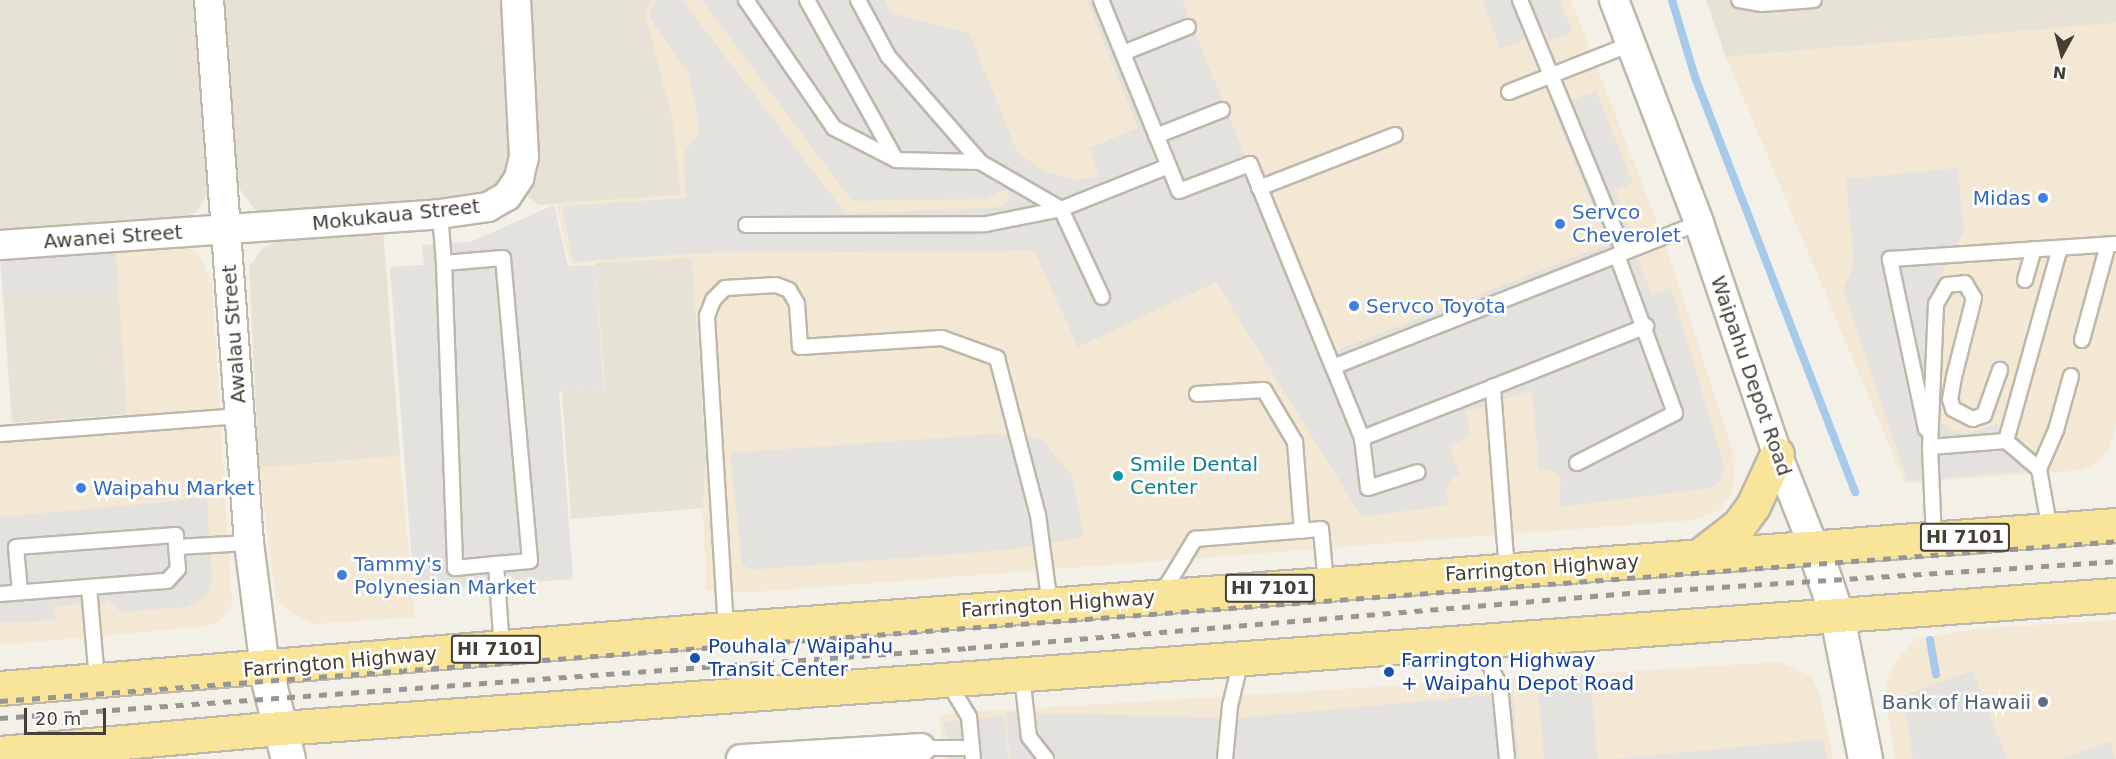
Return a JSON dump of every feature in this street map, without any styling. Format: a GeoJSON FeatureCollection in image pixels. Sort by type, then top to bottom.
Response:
{"type":"FeatureCollection","features":[{"type":"Feature","properties":{"kind":"main road"},"geometry":{"type":"LineString","coordinates":[[1700,556],[1738,525],[1753,506],[1777,454]]}},
{"type":"Feature","properties":{"kind":"main road","name":"Farrington Highway"},"geometry":{"type":"LineString","coordinates":[[0,688],[726,629],[2116,525]]}},
{"type":"Feature","properties":{"kind":"main road"},"geometry":{"type":"LineString","coordinates":[[0,753],[284,743],[1022,676],[1479,641],[2111,599]]}},
{"type":"Feature","properties":{"kind":"street","name":"Awalau Street"},"geometry":{"type":"LineString","coordinates":[[209,0],[249,543],[265,668]]}},
{"type":"Feature","properties":{"kind":"street","name":"Mokukaua Street"},"geometry":{"type":"LineString","coordinates":[[226,229],[440,214],[488,207],[507,195],[519,177],[525,125],[516,0]]}},
{"type":"Feature","properties":{"kind":"street","name":"Waipahu Depot Road"},"geometry":{"type":"LineString","coordinates":[[1614,0],[1699,223],[1777,454],[1814,548],[1837,616],[1865,759]]}},
{"type":"Feature","properties":{"kind":"street","name":"Awanei Street"},"geometry":{"type":"LineString","coordinates":[[0,245],[226,229]]}},
{"type":"Feature","properties":{"kind":"street"},"geometry":{"type":"LineString","coordinates":[[265,668],[284,743]]}},
{"type":"Feature","properties":{"kind":"street"},"geometry":{"type":"LineString","coordinates":[[741,759],[921,748]]}},
{"type":"Feature","properties":{"kind":"lane"},"geometry":{"type":"LineString","coordinates":[[746,0],[834,128],[896,160],[980,162]]}},
{"type":"Feature","properties":{"kind":"lane"},"geometry":{"type":"LineString","coordinates":[[807,0],[896,160]]}},
{"type":"Feature","properties":{"kind":"lane"},"geometry":{"type":"LineString","coordinates":[[858,0],[888,56],[980,162],[1061,209],[1102,297]]}},
{"type":"Feature","properties":{"kind":"lane"},"geometry":{"type":"LineString","coordinates":[[1101,0],[1179,191],[1250,164],[1362,438],[1368,488],[1418,472]]}},
{"type":"Feature","properties":{"kind":"lane"},"geometry":{"type":"LineString","coordinates":[[1520,0],[1621,254],[1675,413],[1578,463]]}},
{"type":"Feature","properties":{"kind":"lane"},"geometry":{"type":"LineString","coordinates":[[1738,0],[1762,4],[1814,0]]}},
{"type":"Feature","properties":{"kind":"lane"},"geometry":{"type":"LineString","coordinates":[[1123,53],[1188,27]]}},
{"type":"Feature","properties":{"kind":"lane"},"geometry":{"type":"LineString","coordinates":[[1509,92],[1631,45]]}},
{"type":"Feature","properties":{"kind":"lane"},"geometry":{"type":"LineString","coordinates":[[1156,136],[1222,110]]}},
{"type":"Feature","properties":{"kind":"lane"},"geometry":{"type":"LineString","coordinates":[[1259,188],[1395,135]]}},
{"type":"Feature","properties":{"kind":"lane"},"geometry":{"type":"LineString","coordinates":[[746,225],[986,224],[1061,209],[1169,166]]}},
{"type":"Feature","properties":{"kind":"lane"},"geometry":{"type":"LineString","coordinates":[[440,214],[444,263],[455,568],[530,561],[503,258],[444,263]]}},
{"type":"Feature","properties":{"kind":"lane"},"geometry":{"type":"LineString","coordinates":[[1333,368],[1699,223]]}},
{"type":"Feature","properties":{"kind":"lane"},"geometry":{"type":"LineString","coordinates":[[1930,447],[1890,259],[2112,244],[2082,340]]}},
{"type":"Feature","properties":{"kind":"lane"},"geometry":{"type":"LineString","coordinates":[[2006,441],[2060,248]]}},
{"type":"Feature","properties":{"kind":"lane"},"geometry":{"type":"LineString","coordinates":[[2025,280],[2034,249]]}},
{"type":"Feature","properties":{"kind":"lane"},"geometry":{"type":"LineString","coordinates":[[1934,539],[1930,447],[1936,304],[1947,285],[1965,283],[1974,298],[1954,377],[1950,399],[1953,409],[1973,419],[1984,415],[2000,370]]}},
{"type":"Feature","properties":{"kind":"lane"},"geometry":{"type":"LineString","coordinates":[[726,629],[707,316],[713,300],[725,288],[776,285],[789,290],[797,304],[800,347],[942,338],[996,358],[1038,515],[1050,605]]}},
{"type":"Feature","properties":{"kind":"lane"},"geometry":{"type":"LineString","coordinates":[[1362,438],[1646,326]]}},
{"type":"Feature","properties":{"kind":"lane"},"geometry":{"type":"LineString","coordinates":[[2050,531],[2039,469],[2056,430],[2071,376]]}},
{"type":"Feature","properties":{"kind":"lane"},"geometry":{"type":"LineString","coordinates":[[1493,387],[1507,571]]}},
{"type":"Feature","properties":{"kind":"lane"},"geometry":{"type":"LineString","coordinates":[[1197,394],[1264,390],[1296,442],[1302,531]]}},
{"type":"Feature","properties":{"kind":"lane"},"geometry":{"type":"LineString","coordinates":[[0,435],[240,416]]}},
{"type":"Feature","properties":{"kind":"lane"},"geometry":{"type":"LineString","coordinates":[[1930,447],[2006,441],[2039,469]]}},
{"type":"Feature","properties":{"kind":"lane"},"geometry":{"type":"LineString","coordinates":[[1160,597],[1195,539],[1321,529],[1326,584]]}},
{"type":"Feature","properties":{"kind":"lane"},"geometry":{"type":"LineString","coordinates":[[0,594],[167,581],[178,569],[176,535],[16,547],[20,592]]}},
{"type":"Feature","properties":{"kind":"lane"},"geometry":{"type":"LineString","coordinates":[[176,547],[249,543]]}},
{"type":"Feature","properties":{"kind":"lane"},"geometry":{"type":"LineString","coordinates":[[496,564],[501,649]]}},
{"type":"Feature","properties":{"kind":"lane"},"geometry":{"type":"LineString","coordinates":[[89,587],[97,680]]}},
{"type":"Feature","properties":{"kind":"lane"},"geometry":{"type":"LineString","coordinates":[[1479,641],[1500,687],[1507,759]]}},
{"type":"Feature","properties":{"kind":"lane"},"geometry":{"type":"LineString","coordinates":[[1225,759],[1230,706],[1241,660]]}},
{"type":"Feature","properties":{"kind":"lane"},"geometry":{"type":"LineString","coordinates":[[1022,676],[1029,737],[1046,759]]}},
{"type":"Feature","properties":{"kind":"lane"},"geometry":{"type":"LineString","coordinates":[[921,748],[972,753],[969,717],[948,682]]}},
{"type":"Feature","properties":{"kind":"shaded area"},"geometry":{"type":"Polygon","coordinates":[[[0,0],[197,0],[210,174],[208,192],[197,211],[180,219],[0,233],[0,0]]]}},
{"type":"Feature","properties":{"kind":"shaded area"},"geometry":{"type":"Polygon","coordinates":[[[223,0],[504,0],[511,166],[502,181],[469,199],[269,214],[255,210],[237,185],[223,0]]]}},
{"type":"Feature","properties":{"kind":"shaded area"},"geometry":{"type":"Polygon","coordinates":[[[527,0],[651,0],[646,14],[673,121],[681,195],[539,205],[526,195],[539,165],[527,0]]]}},
{"type":"Feature","properties":{"kind":"shaded area"},"geometry":{"type":"Polygon","coordinates":[[[651,0],[1571,0],[1667,248],[1736,462],[1732,492],[1720,510],[1693,520],[744,593],[706,590],[703,508],[706,457],[692,258],[570,264],[556,203],[681,195],[673,121],[645,14],[651,0]]]}},
{"type":"Feature","properties":{"kind":"shaded area"},"geometry":{"type":"Polygon","coordinates":[[[656,0],[682,0],[846,214],[1000,207],[1010,198],[1006,189],[985,199],[852,201],[702,0],[885,0],[892,13],[969,33],[1018,153],[1044,171],[1076,180],[1100,176],[1089,148],[1138,128],[1087,0],[1182,0],[1246,158],[1254,156],[1333,352],[1608,244],[1553,108],[1596,91],[1633,183],[1615,191],[1651,294],[1671,288],[1725,469],[1721,479],[1711,488],[1559,507],[1561,477],[1551,470],[1539,470],[1532,390],[1466,412],[1470,436],[1449,446],[1460,474],[1451,479],[1445,491],[1449,505],[1362,517],[1216,282],[1078,347],[1034,251],[698,253],[573,262],[562,206],[686,198],[683,155],[700,131],[689,74],[649,16],[656,0]]]}},
{"type":"Feature","properties":{"kind":"shaded area"},"geometry":{"type":"Polygon","coordinates":[[[1482,0],[1560,0],[1572,32],[1549,41],[1545,31],[1501,49],[1482,0]]]}},
{"type":"Feature","properties":{"kind":"shaded area"},"geometry":{"type":"Polygon","coordinates":[[[1706,0],[2116,0],[2116,23],[1726,57],[1706,0]]]}},
{"type":"Feature","properties":{"kind":"shaded area"},"geometry":{"type":"Polygon","coordinates":[[[2116,23],[2116,425],[2109,448],[2099,462],[2082,470],[1905,483],[1726,57],[2116,23]]]}},
{"type":"Feature","properties":{"kind":"shaded area"},"geometry":{"type":"Polygon","coordinates":[[[1958,168],[1964,232],[1930,295],[1924,396],[1940,422],[1951,429],[1966,434],[1997,424],[2028,471],[1908,481],[1843,289],[1854,264],[1846,179],[1958,168]]]}},
{"type":"Feature","properties":{"kind":"shaded area"},"geometry":{"type":"Polygon","coordinates":[[[554,205],[568,266],[595,265],[604,389],[559,392],[573,579],[414,591],[390,267],[424,265],[422,245],[470,242],[554,205]]]}},
{"type":"Feature","properties":{"kind":"shaded area"},"geometry":{"type":"Polygon","coordinates":[[[383,229],[400,456],[259,468],[249,267],[262,249],[280,239],[383,229]]]}},
{"type":"Feature","properties":{"kind":"shaded area"},"geometry":{"type":"Polygon","coordinates":[[[184,245],[198,252],[212,283],[232,604],[222,619],[209,626],[0,645],[0,425],[128,415],[116,250],[184,245]]]}},
{"type":"Feature","properties":{"kind":"shaded area"},"geometry":{"type":"Polygon","coordinates":[[[116,250],[128,415],[12,423],[0,258],[116,250]]]}},
{"type":"Feature","properties":{"kind":"shaded area"},"geometry":{"type":"Polygon","coordinates":[[[114,251],[117,290],[3,298],[0,259],[114,251]]]}},
{"type":"Feature","properties":{"kind":"shaded area"},"geometry":{"type":"Polygon","coordinates":[[[692,257],[706,457],[703,508],[571,519],[562,392],[605,389],[595,263],[692,257]]]}},
{"type":"Feature","properties":{"kind":"shaded area"},"geometry":{"type":"Polygon","coordinates":[[[993,434],[1041,439],[1072,475],[1084,537],[1008,550],[750,570],[742,563],[730,453],[993,434]]]}},
{"type":"Feature","properties":{"kind":"shaded area"},"geometry":{"type":"Polygon","coordinates":[[[400,456],[415,617],[315,624],[293,614],[276,599],[259,468],[400,456]]]}},
{"type":"Feature","properties":{"kind":"shaded area"},"geometry":{"type":"Polygon","coordinates":[[[207,498],[212,580],[206,596],[197,602],[186,607],[121,612],[105,598],[105,603],[54,606],[55,620],[0,623],[0,517],[207,498]]]}},
{"type":"Feature","properties":{"kind":"shaded area"},"geometry":{"type":"Polygon","coordinates":[[[2116,620],[2116,759],[1895,759],[1885,699],[1888,677],[1896,660],[1916,639],[1983,628],[2116,620]]]}},
{"type":"Feature","properties":{"kind":"shaded area"},"geometry":{"type":"Polygon","coordinates":[[[1779,662],[1811,676],[1820,694],[1833,759],[943,759],[940,714],[1779,662]]]}},
{"type":"Feature","properties":{"kind":"shaded area"},"geometry":{"type":"Polygon","coordinates":[[[1973,670],[2007,759],[1913,759],[1903,696],[1973,670]]]}},
{"type":"Feature","properties":{"kind":"shaded area"},"geometry":{"type":"Polygon","coordinates":[[[1590,675],[1597,759],[1544,759],[1537,680],[1590,675]]]}},
{"type":"Feature","properties":{"kind":"shaded area"},"geometry":{"type":"Polygon","coordinates":[[[1513,693],[1519,759],[1010,759],[1006,712],[1236,718],[1513,693]]]}},
{"type":"Feature","properties":{"kind":"shaded area"},"geometry":{"type":"Polygon","coordinates":[[[1005,716],[1008,759],[950,759],[944,722],[1005,716]]]}},
{"type":"Feature","properties":{"kind":"shaded area"},"geometry":{"type":"Polygon","coordinates":[[[1823,739],[1827,759],[1613,759],[1823,739]]]}},
{"type":"Feature","properties":{"kind":"shaded area"},"geometry":{"type":"Polygon","coordinates":[[[2110,741],[2116,759],[2061,759],[2110,741]]]}},
{"type":"Feature","properties":{"kind":"waterway"},"geometry":{"type":"LineString","coordinates":[[1672,0],[1695,77],[1855,492]]}},
{"type":"Feature","properties":{"kind":"waterway"},"geometry":{"type":"LineString","coordinates":[[1930,640],[1936,674]]}},
{"type":"Feature","properties":{"kind":"railway"},"geometry":{"type":"LineString","coordinates":[[0,701],[2116,541]]}},
{"type":"Feature","properties":{"kind":"railway"},"geometry":{"type":"LineString","coordinates":[[0,718],[968,648],[1642,592],[2116,561]]}},
{"type":"Feature","properties":{"kind":"place","name":"Midas"},"geometry":{"type":"Point","coordinates":[2043,198]}},
{"type":"Feature","properties":{"kind":"place","name":"Servco Cheverolet"},"geometry":{"type":"Point","coordinates":[1560,224]}},
{"type":"Feature","properties":{"kind":"place","name":"Servco Toyota"},"geometry":{"type":"Point","coordinates":[1354,306]}},
{"type":"Feature","properties":{"kind":"place","name":"Smile Dental Center"},"geometry":{"type":"Point","coordinates":[1118,476]}},
{"type":"Feature","properties":{"kind":"place","name":"Waipahu Market"},"geometry":{"type":"Point","coordinates":[81,488]}},
{"type":"Feature","properties":{"kind":"place","name":"Tammy's Polynesian Market"},"geometry":{"type":"Point","coordinates":[342,575]}},
{"type":"Feature","properties":{"kind":"place","name":"Pouhala / Waipahu Transit Center"},"geometry":{"type":"Point","coordinates":[695,658]}},
{"type":"Feature","properties":{"kind":"place","name":"Farrington Highway + Waipahu Depot Road"},"geometry":{"type":"Point","coordinates":[1389,672]}},
{"type":"Feature","properties":{"kind":"place","name":"Bank of Hawaii"},"geometry":{"type":"Point","coordinates":[2043,702]}}]}
